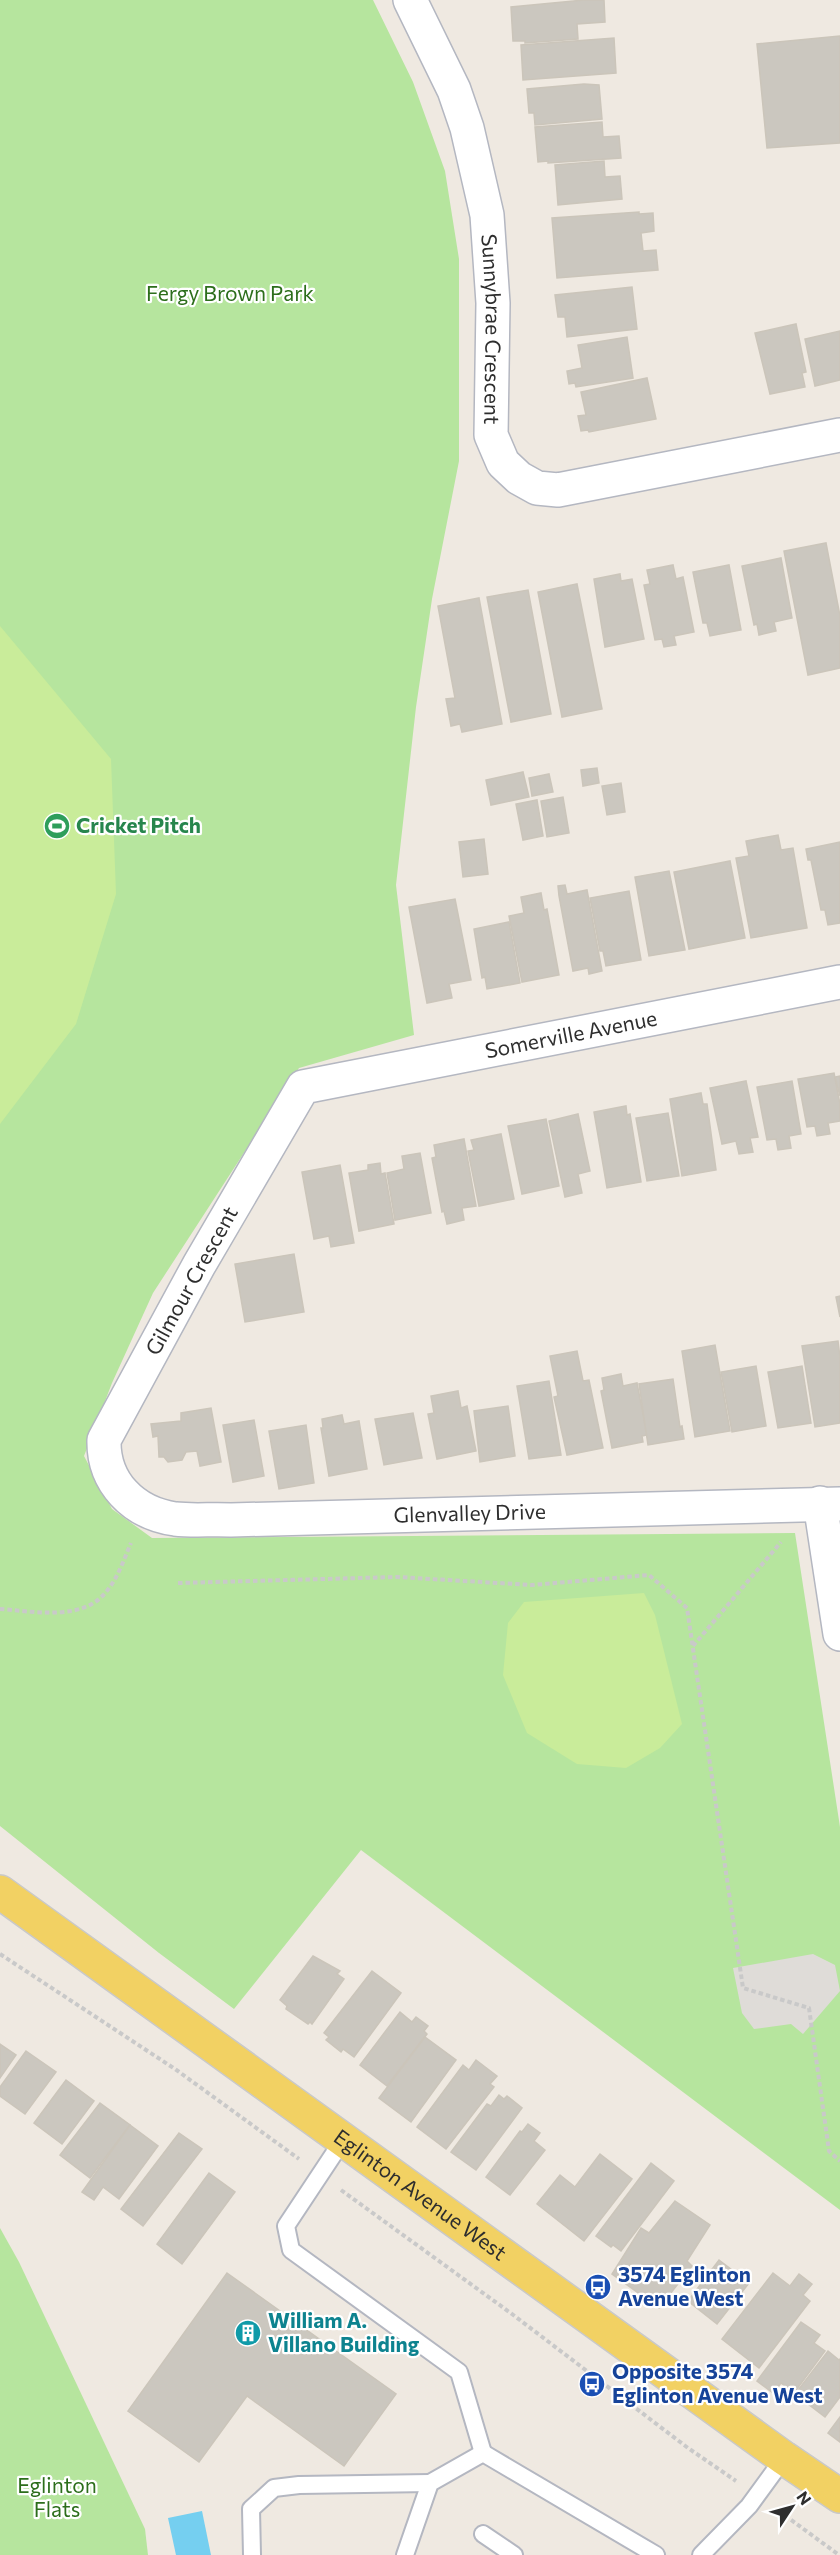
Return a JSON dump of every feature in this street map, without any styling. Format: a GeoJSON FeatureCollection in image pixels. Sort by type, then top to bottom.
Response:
{"type":"FeatureCollection","features":[{"type":"Feature","properties":{"kind":"main road","name":"Eglinton Avenue West"},"geometry":{"type":"LineString","coordinates":[[0,1892],[784,2458],[840,2496]]}},
{"type":"Feature","properties":{"kind":"street","name":"Sunnybrae Crescent"},"geometry":{"type":"LineString","coordinates":[[410,0],[454,90],[467,128],[487,215],[493,303],[491,435],[503,463],[519,478],[537,488],[558,490],[840,435]]}},
{"type":"Feature","properties":{"kind":"street","name":"Somerville Avenue"},"geometry":{"type":"LineString","coordinates":[[303,1087],[840,982]]}},
{"type":"Feature","properties":{"kind":"street","name":"Gilmour Crescent"},"geometry":{"type":"LineString","coordinates":[[113,1480],[104,1455],[104,1440],[200,1265],[303,1087]]}},
{"type":"Feature","properties":{"kind":"street","name":"Glenvalley Drive"},"geometry":{"type":"LineString","coordinates":[[113,1480],[125,1498],[146,1510],[174,1519],[830,1504]]}},
{"type":"Feature","properties":{"kind":"street"},"geometry":{"type":"LineString","coordinates":[[830,1504],[840,1634]]}},
{"type":"Feature","properties":{"kind":"lane"},"geometry":{"type":"LineString","coordinates":[[344,2140],[286,2226],[291,2250],[459,2372],[483,2453],[656,2555]]}},
{"type":"Feature","properties":{"kind":"lane"},"geometry":{"type":"LineString","coordinates":[[252,2555],[251,2509],[273,2488],[299,2485],[430,2483],[483,2453]]}},
{"type":"Feature","properties":{"kind":"lane"},"geometry":{"type":"LineString","coordinates":[[701,2555],[757,2495],[784,2458]]}},
{"type":"Feature","properties":{"kind":"lane"},"geometry":{"type":"LineString","coordinates":[[405,2555],[430,2483]]}},
{"type":"Feature","properties":{"kind":"lane"},"geometry":{"type":"LineString","coordinates":[[483,2534],[514,2555]]}},
{"type":"Feature","properties":{"kind":"path"},"geometry":{"type":"LineString","coordinates":[[0,1609],[63,1612],[81,1608],[105,1595],[113,1583],[146,1510]]}},
{"type":"Feature","properties":{"kind":"path"},"geometry":{"type":"LineString","coordinates":[[693,1647],[785,1538]]}},
{"type":"Feature","properties":{"kind":"path"},"geometry":{"type":"LineString","coordinates":[[178,1584],[397,1577],[532,1585],[649,1575],[687,1608],[744,1988],[808,2008],[829,2151],[840,2161]]}},
{"type":"Feature","properties":{"kind":"path"},"geometry":{"type":"LineString","coordinates":[[0,1953],[175,2069],[512,2314],[688,2448],[839,2555]]}},
{"type":"Feature","properties":{"kind":"green space","name":"Fergy Brown Park"},"geometry":{"type":"Polygon","coordinates":[[[0,0],[373,0],[413,82],[445,171],[459,259],[459,461],[432,599],[416,707],[396,885],[414,1035],[299,1068],[153,1293],[112,1383],[84,1456],[112,1509],[152,1538],[795,1533],[840,1827],[840,2210],[361,1850],[234,2009],[159,1953],[0,1826],[0,0]]]}},
{"type":"Feature","properties":{"kind":"green space","name":"Cricket Pitch"},"geometry":{"type":"Polygon","coordinates":[[[0,626],[111,759],[116,894],[76,1024],[0,1124],[0,626]]]}},
{"type":"Feature","properties":{"kind":"green space"},"geometry":{"type":"Polygon","coordinates":[[[644,1593],[655,1615],[682,1724],[660,1748],[626,1768],[577,1764],[527,1733],[503,1675],[508,1623],[524,1602],[644,1593]]]}},
{"type":"Feature","properties":{"kind":"green space","name":"Eglinton Flats"},"geometry":{"type":"Polygon","coordinates":[[[0,2228],[19,2262],[145,2529],[148,2555],[0,2555],[0,2228]]]}},
{"type":"Feature","properties":{"kind":"shaded area"},"geometry":{"type":"Polygon","coordinates":[[[813,1954],[835,1965],[840,1991],[803,2034],[791,2024],[754,2029],[742,2013],[733,1968],[813,1954]]]}},
{"type":"Feature","properties":{"kind":"water"},"geometry":{"type":"Polygon","coordinates":[[[202,2511],[211,2555],[176,2555],[168,2518],[202,2511]]]}},
{"type":"Feature","properties":{"kind":"building"},"geometry":{"type":"Polygon","coordinates":[[[604,0],[605,22],[577,24],[578,39],[525,43],[525,41],[513,41],[511,7],[604,0]]]}},
{"type":"Feature","properties":{"kind":"building"},"geometry":{"type":"Polygon","coordinates":[[[840,36],[840,143],[767,148],[757,44],[840,36]]]}},
{"type":"Feature","properties":{"kind":"building"},"geometry":{"type":"Polygon","coordinates":[[[614,38],[616,73],[523,80],[521,45],[614,38]]]}},
{"type":"Feature","properties":{"kind":"building"},"geometry":{"type":"Polygon","coordinates":[[[584,84],[599,85],[602,119],[535,125],[534,113],[529,113],[527,89],[584,84]]]}},
{"type":"Feature","properties":{"kind":"building"},"geometry":{"type":"Polygon","coordinates":[[[602,122],[603,137],[619,136],[621,158],[538,162],[535,127],[602,122]]]}},
{"type":"Feature","properties":{"kind":"building"},"geometry":{"type":"Polygon","coordinates":[[[604,161],[605,177],[620,176],[622,199],[558,205],[555,165],[604,161]]]}},
{"type":"Feature","properties":{"kind":"building"},"geometry":{"type":"Polygon","coordinates":[[[639,212],[639,214],[653,213],[654,231],[641,233],[643,251],[656,250],[658,270],[557,278],[552,218],[639,212]]]}},
{"type":"Feature","properties":{"kind":"building"},"geometry":{"type":"Polygon","coordinates":[[[632,287],[637,329],[567,337],[565,317],[558,317],[555,295],[632,287]]]}},
{"type":"Feature","properties":{"kind":"building"},"geometry":{"type":"Polygon","coordinates":[[[796,324],[806,372],[802,373],[805,387],[770,394],[755,333],[796,324]]]}},
{"type":"Feature","properties":{"kind":"building"},"geometry":{"type":"Polygon","coordinates":[[[840,331],[840,380],[815,386],[805,339],[840,331]]]}},
{"type":"Feature","properties":{"kind":"building"},"geometry":{"type":"Polygon","coordinates":[[[627,337],[633,378],[576,387],[575,383],[569,384],[567,371],[582,368],[578,345],[627,337]]]}},
{"type":"Feature","properties":{"kind":"building"},"geometry":{"type":"Polygon","coordinates":[[[647,378],[656,419],[589,432],[588,430],[581,431],[578,416],[586,415],[581,392],[647,378]]]}},
{"type":"Feature","properties":{"kind":"building"},"geometry":{"type":"Polygon","coordinates":[[[826,543],[840,616],[840,668],[808,675],[784,551],[826,543]]]}},
{"type":"Feature","properties":{"kind":"building"},"geometry":{"type":"Polygon","coordinates":[[[781,558],[792,618],[774,622],[776,631],[759,635],[757,624],[754,625],[742,566],[781,558]]]}},
{"type":"Feature","properties":{"kind":"building"},"geometry":{"type":"Polygon","coordinates":[[[673,565],[676,579],[683,577],[694,632],[674,636],[676,645],[664,647],[662,639],[655,640],[644,585],[650,584],[647,570],[673,565]]]}},
{"type":"Feature","properties":{"kind":"building"},"geometry":{"type":"Polygon","coordinates":[[[729,565],[741,630],[710,636],[707,623],[703,623],[693,572],[729,565]]]}},
{"type":"Feature","properties":{"kind":"building"},"geometry":{"type":"Polygon","coordinates":[[[620,574],[621,581],[632,579],[644,639],[605,647],[594,579],[620,574]]]}},
{"type":"Feature","properties":{"kind":"building"},"geometry":{"type":"Polygon","coordinates":[[[577,584],[602,709],[562,717],[538,592],[577,584]]]}},
{"type":"Feature","properties":{"kind":"building"},"geometry":{"type":"Polygon","coordinates":[[[528,590],[551,714],[511,722],[487,597],[528,590]]]}},
{"type":"Feature","properties":{"kind":"building"},"geometry":{"type":"Polygon","coordinates":[[[479,598],[502,724],[462,732],[460,724],[451,726],[446,699],[455,698],[438,606],[479,598]]]}},
{"type":"Feature","properties":{"kind":"building"},"geometry":{"type":"Polygon","coordinates":[[[597,768],[599,783],[583,786],[581,770],[597,768]]]}},
{"type":"Feature","properties":{"kind":"building"},"geometry":{"type":"Polygon","coordinates":[[[523,772],[529,797],[491,805],[486,780],[523,772]]]}},
{"type":"Feature","properties":{"kind":"building"},"geometry":{"type":"Polygon","coordinates":[[[549,774],[553,792],[532,796],[529,778],[549,774]]]}},
{"type":"Feature","properties":{"kind":"building"},"geometry":{"type":"Polygon","coordinates":[[[621,783],[625,812],[607,815],[602,786],[621,783]]]}},
{"type":"Feature","properties":{"kind":"building"},"geometry":{"type":"Polygon","coordinates":[[[563,797],[569,833],[547,837],[541,801],[563,797]]]}},
{"type":"Feature","properties":{"kind":"building"},"geometry":{"type":"Polygon","coordinates":[[[537,800],[543,836],[523,840],[516,804],[537,800]]]}},
{"type":"Feature","properties":{"kind":"building"},"geometry":{"type":"Polygon","coordinates":[[[778,835],[781,850],[793,848],[807,928],[751,938],[736,858],[749,856],[746,841],[778,835]]]}},
{"type":"Feature","properties":{"kind":"building"},"geometry":{"type":"Polygon","coordinates":[[[484,839],[488,874],[463,877],[459,842],[484,839]]]}},
{"type":"Feature","properties":{"kind":"building"},"geometry":{"type":"Polygon","coordinates":[[[840,842],[840,923],[828,925],[825,910],[821,910],[811,860],[808,860],[806,849],[840,842]]]}},
{"type":"Feature","properties":{"kind":"building"},"geometry":{"type":"Polygon","coordinates":[[[730,861],[745,938],[689,949],[674,872],[730,861]]]}},
{"type":"Feature","properties":{"kind":"building"},"geometry":{"type":"Polygon","coordinates":[[[669,871],[685,950],[649,956],[635,877],[669,871]]]}},
{"type":"Feature","properties":{"kind":"building"},"geometry":{"type":"Polygon","coordinates":[[[565,885],[567,894],[587,890],[602,971],[589,974],[588,968],[573,971],[558,886],[565,885]]]}},
{"type":"Feature","properties":{"kind":"building"},"geometry":{"type":"Polygon","coordinates":[[[629,891],[641,960],[606,966],[603,951],[600,951],[590,898],[629,891]]]}},
{"type":"Feature","properties":{"kind":"building"},"geometry":{"type":"Polygon","coordinates":[[[541,893],[544,910],[547,909],[559,975],[522,982],[509,916],[524,913],[521,897],[541,893]]]}},
{"type":"Feature","properties":{"kind":"building"},"geometry":{"type":"Polygon","coordinates":[[[455,899],[471,980],[449,984],[452,998],[427,1003],[409,907],[455,899]]]}},
{"type":"Feature","properties":{"kind":"building"},"geometry":{"type":"Polygon","coordinates":[[[509,922],[520,983],[487,989],[485,977],[482,978],[474,929],[509,922]]]}},
{"type":"Feature","properties":{"kind":"building"},"geometry":{"type":"Polygon","coordinates":[[[834,1073],[840,1104],[840,1121],[828,1123],[830,1134],[817,1136],[815,1126],[807,1127],[798,1079],[834,1073]]]}},
{"type":"Feature","properties":{"kind":"building"},"geometry":{"type":"Polygon","coordinates":[[[840,1076],[840,1096],[835,1077],[840,1076]]]}},
{"type":"Feature","properties":{"kind":"building"},"geometry":{"type":"Polygon","coordinates":[[[746,1081],[758,1137],[750,1138],[753,1152],[739,1154],[736,1141],[722,1144],[710,1088],[746,1081]]]}},
{"type":"Feature","properties":{"kind":"building"},"geometry":{"type":"Polygon","coordinates":[[[792,1081],[801,1134],[789,1136],[791,1148],[778,1150],[776,1139],[767,1140],[757,1087],[792,1081]]]}},
{"type":"Feature","properties":{"kind":"building"},"geometry":{"type":"Polygon","coordinates":[[[701,1093],[703,1104],[707,1104],[716,1170],[682,1176],[670,1099],[701,1093]]]}},
{"type":"Feature","properties":{"kind":"building"},"geometry":{"type":"Polygon","coordinates":[[[626,1106],[627,1115],[630,1114],[641,1182],[607,1188],[594,1112],[626,1106]]]}},
{"type":"Feature","properties":{"kind":"building"},"geometry":{"type":"Polygon","coordinates":[[[668,1113],[679,1176],[647,1181],[636,1118],[668,1113]]]}},
{"type":"Feature","properties":{"kind":"building"},"geometry":{"type":"Polygon","coordinates":[[[578,1114],[590,1171],[578,1174],[582,1193],[565,1197],[549,1121],[578,1114]]]}},
{"type":"Feature","properties":{"kind":"building"},"geometry":{"type":"Polygon","coordinates":[[[546,1119],[559,1186],[522,1194],[508,1126],[546,1119]]]}},
{"type":"Feature","properties":{"kind":"building"},"geometry":{"type":"Polygon","coordinates":[[[501,1134],[514,1199],[479,1206],[468,1151],[474,1150],[471,1140],[501,1134]]]}},
{"type":"Feature","properties":{"kind":"building"},"geometry":{"type":"Polygon","coordinates":[[[464,1139],[476,1206],[462,1208],[464,1220],[447,1224],[444,1211],[442,1212],[432,1158],[436,1157],[434,1145],[464,1139]]]}},
{"type":"Feature","properties":{"kind":"building"},"geometry":{"type":"Polygon","coordinates":[[[420,1153],[431,1213],[395,1220],[387,1173],[404,1169],[402,1156],[420,1153]]]}},
{"type":"Feature","properties":{"kind":"building"},"geometry":{"type":"Polygon","coordinates":[[[380,1163],[381,1174],[385,1173],[394,1224],[359,1231],[349,1173],[368,1170],[368,1165],[380,1163]]]}},
{"type":"Feature","properties":{"kind":"building"},"geometry":{"type":"Polygon","coordinates":[[[340,1165],[354,1243],[331,1247],[329,1236],[314,1239],[302,1172],[340,1165]]]}},
{"type":"Feature","properties":{"kind":"building"},"geometry":{"type":"Polygon","coordinates":[[[294,1254],[304,1312],[245,1322],[235,1264],[294,1254]]]}},
{"type":"Feature","properties":{"kind":"building"},"geometry":{"type":"Polygon","coordinates":[[[840,1296],[840,1317],[836,1297],[840,1296]]]}},
{"type":"Feature","properties":{"kind":"building"},"geometry":{"type":"Polygon","coordinates":[[[838,1341],[840,1423],[815,1427],[802,1346],[838,1341]]]}},
{"type":"Feature","properties":{"kind":"building"},"geometry":{"type":"Polygon","coordinates":[[[715,1345],[730,1431],[695,1437],[682,1351],[715,1345]]]}},
{"type":"Feature","properties":{"kind":"building"},"geometry":{"type":"Polygon","coordinates":[[[577,1351],[583,1381],[589,1380],[603,1448],[567,1455],[554,1397],[558,1396],[550,1356],[577,1351]]]}},
{"type":"Feature","properties":{"kind":"building"},"geometry":{"type":"Polygon","coordinates":[[[756,1366],[766,1426],[732,1432],[721,1372],[756,1366]]]}},
{"type":"Feature","properties":{"kind":"building"},"geometry":{"type":"Polygon","coordinates":[[[802,1366],[811,1423],[778,1428],[768,1372],[802,1366]]]}},
{"type":"Feature","properties":{"kind":"building"},"geometry":{"type":"Polygon","coordinates":[[[621,1374],[623,1386],[637,1383],[647,1435],[642,1436],[643,1442],[612,1448],[601,1391],[604,1390],[602,1378],[621,1374]]]}},
{"type":"Feature","properties":{"kind":"building"},"geometry":{"type":"Polygon","coordinates":[[[673,1379],[684,1439],[648,1445],[639,1384],[673,1379]]]}},
{"type":"Feature","properties":{"kind":"building"},"geometry":{"type":"Polygon","coordinates":[[[549,1381],[561,1455],[529,1459],[517,1386],[549,1381]]]}},
{"type":"Feature","properties":{"kind":"building"},"geometry":{"type":"Polygon","coordinates":[[[458,1391],[461,1408],[467,1406],[476,1451],[437,1459],[428,1414],[434,1413],[431,1396],[458,1391]]]}},
{"type":"Feature","properties":{"kind":"building"},"geometry":{"type":"Polygon","coordinates":[[[508,1406],[515,1456],[480,1462],[474,1411],[508,1406]]]}},
{"type":"Feature","properties":{"kind":"building"},"geometry":{"type":"Polygon","coordinates":[[[211,1408],[221,1462],[200,1466],[197,1451],[186,1452],[182,1460],[168,1462],[164,1457],[159,1457],[158,1436],[153,1437],[151,1424],[181,1421],[181,1413],[211,1408]]]}},
{"type":"Feature","properties":{"kind":"building"},"geometry":{"type":"Polygon","coordinates":[[[413,1413],[422,1458],[384,1465],[375,1419],[413,1413]]]}},
{"type":"Feature","properties":{"kind":"building"},"geometry":{"type":"Polygon","coordinates":[[[342,1415],[344,1424],[359,1421],[367,1469],[329,1476],[321,1428],[323,1428],[322,1419],[342,1415]]]}},
{"type":"Feature","properties":{"kind":"building"},"geometry":{"type":"Polygon","coordinates":[[[254,1420],[264,1476],[233,1482],[223,1425],[254,1420]]]}},
{"type":"Feature","properties":{"kind":"building"},"geometry":{"type":"Polygon","coordinates":[[[306,1425],[314,1483],[279,1489],[269,1431],[306,1425]]]}},
{"type":"Feature","properties":{"kind":"building"},"geometry":{"type":"Polygon","coordinates":[[[313,1956],[340,1971],[337,1974],[344,1979],[312,2024],[310,2022],[308,2024],[286,2009],[287,2006],[280,2000],[313,1956]]]}},
{"type":"Feature","properties":{"kind":"building"},"geometry":{"type":"Polygon","coordinates":[[[372,1971],[401,1993],[354,2057],[343,2049],[341,2052],[326,2040],[329,2037],[324,2033],[372,1971]]]}},
{"type":"Feature","properties":{"kind":"building"},"geometry":{"type":"Polygon","coordinates":[[[400,2012],[412,2022],[416,2017],[428,2026],[424,2031],[427,2034],[387,2086],[360,2065],[400,2012]]]}},
{"type":"Feature","properties":{"kind":"building"},"geometry":{"type":"Polygon","coordinates":[[[425,2037],[456,2060],[411,2122],[379,2098],[425,2037]]]}},
{"type":"Feature","properties":{"kind":"building"},"geometry":{"type":"Polygon","coordinates":[[[0,2044],[16,2055],[0,2078],[0,2044]]]}},
{"type":"Feature","properties":{"kind":"building"},"geometry":{"type":"Polygon","coordinates":[[[26,2051],[56,2072],[25,2114],[0,2096],[0,2087],[26,2051]]]}},
{"type":"Feature","properties":{"kind":"building"},"geometry":{"type":"Polygon","coordinates":[[[476,2060],[497,2076],[490,2084],[494,2087],[446,2149],[417,2127],[463,2065],[469,2070],[476,2060]]]}},
{"type":"Feature","properties":{"kind":"building"},"geometry":{"type":"Polygon","coordinates":[[[66,2080],[94,2101],[62,2144],[34,2123],[66,2080]]]}},
{"type":"Feature","properties":{"kind":"building"},"geometry":{"type":"Polygon","coordinates":[[[499,2095],[504,2099],[507,2096],[522,2108],[476,2170],[451,2152],[487,2104],[491,2106],[499,2095]]]}},
{"type":"Feature","properties":{"kind":"building"},"geometry":{"type":"Polygon","coordinates":[[[100,2103],[130,2125],[90,2178],[60,2155],[100,2103]]]}},
{"type":"Feature","properties":{"kind":"building"},"geometry":{"type":"Polygon","coordinates":[[[528,2124],[540,2133],[534,2141],[545,2150],[510,2195],[486,2177],[520,2131],[522,2132],[528,2124]]]}},
{"type":"Feature","properties":{"kind":"building"},"geometry":{"type":"Polygon","coordinates":[[[130,2125],[158,2146],[119,2199],[103,2187],[94,2200],[82,2192],[130,2125]]]}},
{"type":"Feature","properties":{"kind":"building"},"geometry":{"type":"Polygon","coordinates":[[[179,2133],[202,2149],[143,2226],[121,2209],[179,2133]]]}},
{"type":"Feature","properties":{"kind":"building"},"geometry":{"type":"Polygon","coordinates":[[[600,2154],[632,2179],[584,2241],[537,2204],[560,2175],[575,2187],[600,2154]]]}},
{"type":"Feature","properties":{"kind":"building"},"geometry":{"type":"Polygon","coordinates":[[[651,2163],[674,2181],[621,2251],[613,2245],[611,2247],[596,2236],[651,2163]]]}},
{"type":"Feature","properties":{"kind":"building"},"geometry":{"type":"Polygon","coordinates":[[[209,2173],[235,2192],[182,2264],[157,2244],[209,2173]]]}},
{"type":"Feature","properties":{"kind":"building"},"geometry":{"type":"Polygon","coordinates":[[[675,2201],[710,2225],[687,2261],[692,2266],[659,2308],[612,2274],[641,2228],[649,2233],[675,2201]]]}},
{"type":"Feature","properties":{"kind":"building"},"geometry":{"type":"Polygon","coordinates":[[[719,2260],[749,2283],[717,2324],[688,2301],[719,2260]]]}},
{"type":"Feature","properties":{"kind":"building","name":"William A. Villano Building"},"geometry":{"type":"Polygon","coordinates":[[[227,2273],[396,2394],[344,2466],[247,2396],[199,2462],[128,2411],[227,2273]]]}},
{"type":"Feature","properties":{"kind":"building"},"geometry":{"type":"Polygon","coordinates":[[[773,2273],[790,2286],[799,2274],[812,2284],[803,2295],[810,2301],[759,2368],[722,2339],[773,2273]]]}},
{"type":"Feature","properties":{"kind":"building"},"geometry":{"type":"Polygon","coordinates":[[[801,2322],[820,2335],[814,2343],[825,2351],[794,2393],[781,2383],[773,2393],[757,2381],[801,2322]]]}},
{"type":"Feature","properties":{"kind":"building"},"geometry":{"type":"Polygon","coordinates":[[[828,2351],[840,2359],[840,2397],[825,2417],[795,2394],[828,2351]]]}},
{"type":"Feature","properties":{"kind":"building"},"geometry":{"type":"Polygon","coordinates":[[[840,2417],[840,2442],[828,2433],[840,2417]]]}},
{"type":"Feature","properties":{"kind":"place","name":"Cricket Pitch"},"geometry":{"type":"Point","coordinates":[57,826]}},
{"type":"Feature","properties":{"kind":"place","name":"3574 Eglinton Avenue West"},"geometry":{"type":"Point","coordinates":[598,2287]}},
{"type":"Feature","properties":{"kind":"place","name":"William A. Villano Building"},"geometry":{"type":"Point","coordinates":[248,2333]}},
{"type":"Feature","properties":{"kind":"place","name":"Opposite 3574 Eglinton Avenue West"},"geometry":{"type":"Point","coordinates":[592,2384]}}]}
